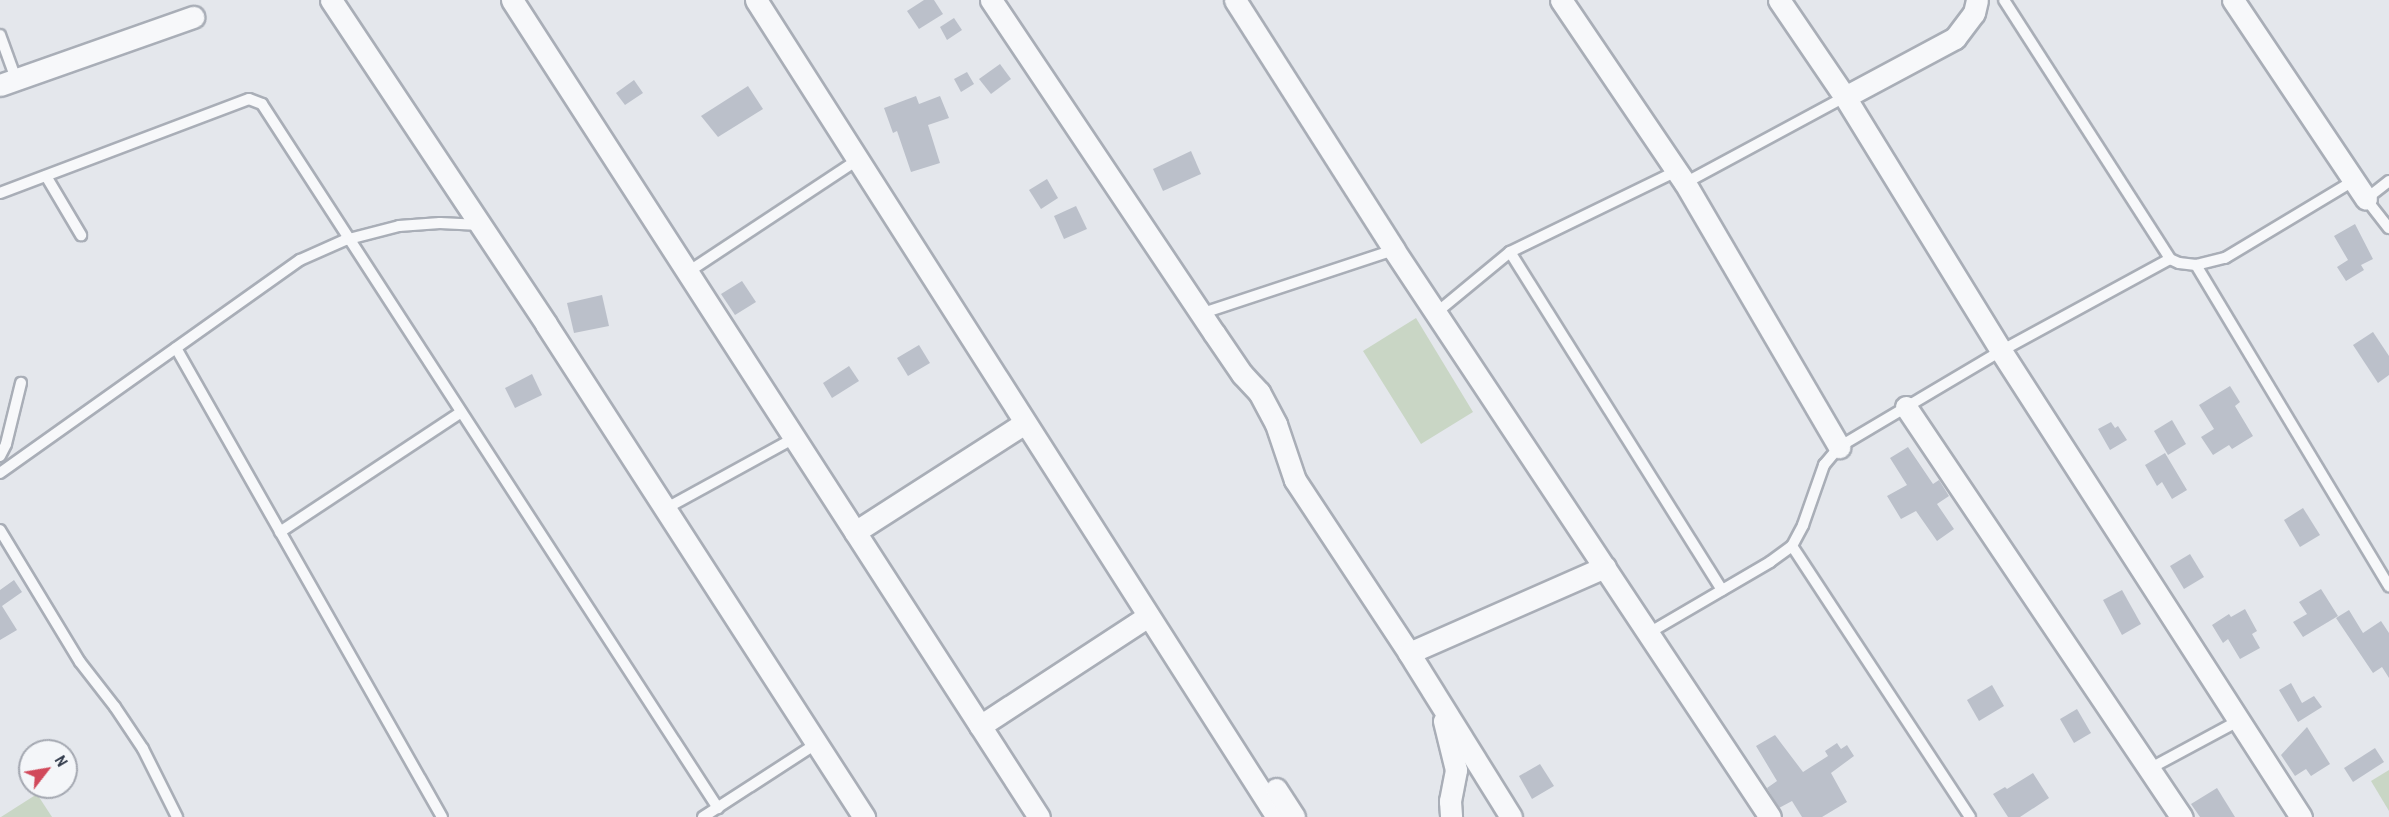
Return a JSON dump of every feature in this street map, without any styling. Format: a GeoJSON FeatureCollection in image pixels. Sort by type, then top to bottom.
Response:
{"type":"FeatureCollection","features":[{"type":"Feature","properties":{"kind":"street"},"geometry":{"type":"LineString","coordinates":[[331,0],[481,225],[864,817]]}},
{"type":"Feature","properties":{"kind":"street"},"geometry":{"type":"LineString","coordinates":[[756,0],[856,161],[1277,817]]}},
{"type":"Feature","properties":{"kind":"street"},"geometry":{"type":"LineString","coordinates":[[990,0],[1200,314],[1268,406],[1295,480],[1409,653],[1510,817]]}},
{"type":"Feature","properties":{"kind":"street"},"geometry":{"type":"LineString","coordinates":[[1561,0],[1680,178],[1839,447]]}},
{"type":"Feature","properties":{"kind":"street"},"geometry":{"type":"LineString","coordinates":[[1779,0],[1845,97],[2001,351],[2301,817]]}},
{"type":"Feature","properties":{"kind":"street"},"geometry":{"type":"LineString","coordinates":[[1845,97],[1955,38],[1974,13],[1977,0]]}},
{"type":"Feature","properties":{"kind":"street"},"geometry":{"type":"LineString","coordinates":[[2233,0],[2366,199]]}},
{"type":"Feature","properties":{"kind":"street"},"geometry":{"type":"LineString","coordinates":[[517,2],[688,273],[1039,817]]}},
{"type":"Feature","properties":{"kind":"street"},"geometry":{"type":"LineString","coordinates":[[1242,2],[1394,250],[1770,817]]}},
{"type":"Feature","properties":{"kind":"street"},"geometry":{"type":"LineString","coordinates":[[8,82],[193,17]]}},
{"type":"Feature","properties":{"kind":"street"},"geometry":{"type":"LineString","coordinates":[[838,132],[862,146],[1294,817]]}},
{"type":"Feature","properties":{"kind":"street"},"geometry":{"type":"LineString","coordinates":[[1906,407],[2182,817]]}},
{"type":"Feature","properties":{"kind":"street"},"geometry":{"type":"LineString","coordinates":[[855,532],[1024,423]]}},
{"type":"Feature","properties":{"kind":"street"},"geometry":{"type":"LineString","coordinates":[[1409,653],[1605,567]]}},
{"type":"Feature","properties":{"kind":"street"},"geometry":{"type":"LineString","coordinates":[[980,726],[1148,616]]}},
{"type":"Feature","properties":{"kind":"street"},"geometry":{"type":"LineString","coordinates":[[1438,700],[1456,770],[1450,801],[1451,817]]}},
{"type":"Feature","properties":{"kind":"lane"},"geometry":{"type":"LineString","coordinates":[[2004,0],[2170,259],[2179,263],[2196,265],[2225,258],[2354,180]]}},
{"type":"Feature","properties":{"kind":"lane"},"geometry":{"type":"LineString","coordinates":[[0,35],[8,82]]}},
{"type":"Feature","properties":{"kind":"lane"},"geometry":{"type":"LineString","coordinates":[[1436,313],[1510,252],[1680,178],[1845,97]]}},
{"type":"Feature","properties":{"kind":"lane"},"geometry":{"type":"LineString","coordinates":[[0,193],[249,99],[256,99],[262,104],[718,808]]}},
{"type":"Feature","properties":{"kind":"lane"},"geometry":{"type":"LineString","coordinates":[[688,273],[856,161]]}},
{"type":"Feature","properties":{"kind":"lane"},"geometry":{"type":"LineString","coordinates":[[46,176],[81,234]]}},
{"type":"Feature","properties":{"kind":"lane"},"geometry":{"type":"LineString","coordinates":[[2389,181],[2366,199],[2389,228]]}},
{"type":"Feature","properties":{"kind":"lane"},"geometry":{"type":"LineString","coordinates":[[0,473],[300,260],[349,239],[399,226],[440,223],[481,225]]}},
{"type":"Feature","properties":{"kind":"lane"},"geometry":{"type":"LineString","coordinates":[[1200,314],[1394,250]]}},
{"type":"Feature","properties":{"kind":"lane"},"geometry":{"type":"LineString","coordinates":[[1510,252],[1722,590]]}},
{"type":"Feature","properties":{"kind":"lane"},"geometry":{"type":"LineString","coordinates":[[1647,634],[1792,546],[1803,525],[1824,465],[1839,447],[2001,351],[2170,259]]}},
{"type":"Feature","properties":{"kind":"lane"},"geometry":{"type":"LineString","coordinates":[[2196,265],[2389,586]]}},
{"type":"Feature","properties":{"kind":"lane"},"geometry":{"type":"LineString","coordinates":[[176,348],[442,817]]}},
{"type":"Feature","properties":{"kind":"lane"},"geometry":{"type":"LineString","coordinates":[[0,456],[6,444],[21,383]]}},
{"type":"Feature","properties":{"kind":"lane"},"geometry":{"type":"LineString","coordinates":[[280,532],[461,412]]}},
{"type":"Feature","properties":{"kind":"lane"},"geometry":{"type":"LineString","coordinates":[[665,509],[794,438]]}},
{"type":"Feature","properties":{"kind":"lane"},"geometry":{"type":"LineString","coordinates":[[0,530],[80,662],[115,707],[143,749],[177,817]]}},
{"type":"Feature","properties":{"kind":"lane"},"geometry":{"type":"LineString","coordinates":[[1792,546],[1970,817]]}},
{"type":"Feature","properties":{"kind":"lane"},"geometry":{"type":"LineString","coordinates":[[2149,769],[2238,721]]}},
{"type":"Feature","properties":{"kind":"lane"},"geometry":{"type":"LineString","coordinates":[[704,817],[816,744]]}},
{"type":"Feature","properties":{"kind":"green space"},"geometry":{"type":"Polygon","coordinates":[[[1416,318],[1473,412],[1421,444],[1363,351],[1416,318]]]}},
{"type":"Feature","properties":{"kind":"green space"},"geometry":{"type":"Polygon","coordinates":[[[2389,770],[2389,811],[2371,781],[2389,770]]]}},
{"type":"Feature","properties":{"kind":"green space"},"geometry":{"type":"Polygon","coordinates":[[[29,799],[40,799],[52,817],[1,817],[29,799]]]}},
{"type":"Feature","properties":{"kind":"building"},"geometry":{"type":"Polygon","coordinates":[[[924,0],[934,0],[943,14],[919,29],[907,11],[924,0]]]}},
{"type":"Feature","properties":{"kind":"building"},"geometry":{"type":"Polygon","coordinates":[[[954,18],[962,30],[947,40],[940,27],[954,18]]]}},
{"type":"Feature","properties":{"kind":"building"},"geometry":{"type":"Polygon","coordinates":[[[1000,64],[1011,79],[991,94],[979,79],[1000,64]]]}},
{"type":"Feature","properties":{"kind":"building"},"geometry":{"type":"Polygon","coordinates":[[[967,72],[974,84],[961,92],[954,79],[967,72]]]}},
{"type":"Feature","properties":{"kind":"building"},"geometry":{"type":"Polygon","coordinates":[[[634,80],[643,93],[625,105],[616,93],[634,80]]]}},
{"type":"Feature","properties":{"kind":"building"},"geometry":{"type":"Polygon","coordinates":[[[748,86],[763,109],[718,137],[701,116],[748,86]]]}},
{"type":"Feature","properties":{"kind":"building"},"geometry":{"type":"Polygon","coordinates":[[[916,96],[919,104],[940,96],[949,118],[928,125],[940,163],[911,172],[897,131],[893,133],[884,108],[916,96]]]}},
{"type":"Feature","properties":{"kind":"building"},"geometry":{"type":"Polygon","coordinates":[[[1191,151],[1201,174],[1163,191],[1153,169],[1191,151]]]}},
{"type":"Feature","properties":{"kind":"building"},"geometry":{"type":"Polygon","coordinates":[[[1047,179],[1058,198],[1041,209],[1029,190],[1047,179]]]}},
{"type":"Feature","properties":{"kind":"building"},"geometry":{"type":"Polygon","coordinates":[[[1076,206],[1087,229],[1064,239],[1054,216],[1076,206]]]}},
{"type":"Feature","properties":{"kind":"building"},"geometry":{"type":"Polygon","coordinates":[[[2355,224],[2373,259],[2361,265],[2364,270],[2346,281],[2337,267],[2348,260],[2334,236],[2355,224]]]}},
{"type":"Feature","properties":{"kind":"building"},"geometry":{"type":"Polygon","coordinates":[[[742,281],[756,302],[735,315],[721,294],[742,281]]]}},
{"type":"Feature","properties":{"kind":"building"},"geometry":{"type":"Polygon","coordinates":[[[602,295],[609,326],[574,333],[567,303],[602,295]]]}},
{"type":"Feature","properties":{"kind":"building"},"geometry":{"type":"Polygon","coordinates":[[[2373,332],[2389,356],[2389,375],[2378,383],[2353,345],[2373,332]]]}},
{"type":"Feature","properties":{"kind":"building"},"geometry":{"type":"Polygon","coordinates":[[[919,345],[930,363],[908,376],[897,358],[919,345]]]}},
{"type":"Feature","properties":{"kind":"building"},"geometry":{"type":"Polygon","coordinates":[[[849,366],[859,381],[832,398],[823,383],[849,366]]]}},
{"type":"Feature","properties":{"kind":"building"},"geometry":{"type":"Polygon","coordinates":[[[532,374],[542,395],[515,408],[505,388],[532,374]]]}},
{"type":"Feature","properties":{"kind":"building"},"geometry":{"type":"Polygon","coordinates":[[[2230,386],[2240,402],[2235,406],[2253,436],[2232,449],[2229,445],[2213,455],[2201,437],[2214,429],[2199,405],[2230,386]]]}},
{"type":"Feature","properties":{"kind":"building"},"geometry":{"type":"Polygon","coordinates":[[[2172,420],[2186,444],[2168,455],[2154,431],[2172,420]]]}},
{"type":"Feature","properties":{"kind":"building"},"geometry":{"type":"Polygon","coordinates":[[[2111,422],[2115,428],[2118,426],[2127,440],[2110,450],[2098,429],[2111,422]]]}},
{"type":"Feature","properties":{"kind":"building"},"geometry":{"type":"Polygon","coordinates":[[[1908,447],[1933,484],[1939,480],[1949,496],[1937,504],[1954,529],[1937,541],[1916,511],[1901,519],[1887,496],[1907,485],[1890,458],[1908,447]]]}},
{"type":"Feature","properties":{"kind":"building"},"geometry":{"type":"Polygon","coordinates":[[[2165,453],[2187,490],[2172,499],[2162,482],[2157,486],[2145,465],[2165,453]]]}},
{"type":"Feature","properties":{"kind":"building"},"geometry":{"type":"Polygon","coordinates":[[[2303,508],[2320,535],[2300,547],[2284,520],[2303,508]]]}},
{"type":"Feature","properties":{"kind":"building"},"geometry":{"type":"Polygon","coordinates":[[[2190,554],[2204,577],[2184,589],[2170,566],[2190,554]]]}},
{"type":"Feature","properties":{"kind":"building"},"geometry":{"type":"Polygon","coordinates":[[[14,580],[22,592],[2,606],[17,630],[0,640],[0,590],[14,580]]]}},
{"type":"Feature","properties":{"kind":"building"},"geometry":{"type":"Polygon","coordinates":[[[2321,589],[2338,616],[2303,637],[2293,622],[2307,614],[2299,602],[2321,589]]]}},
{"type":"Feature","properties":{"kind":"building"},"geometry":{"type":"Polygon","coordinates":[[[2122,590],[2141,624],[2122,635],[2103,600],[2122,590]]]}},
{"type":"Feature","properties":{"kind":"building"},"geometry":{"type":"Polygon","coordinates":[[[2245,609],[2257,631],[2252,634],[2260,648],[2240,659],[2228,639],[2223,643],[2212,625],[2229,614],[2231,617],[2245,609]]]}},
{"type":"Feature","properties":{"kind":"building"},"geometry":{"type":"Polygon","coordinates":[[[2349,610],[2363,633],[2381,621],[2389,633],[2389,678],[2382,667],[2373,673],[2336,618],[2349,610]]]}},
{"type":"Feature","properties":{"kind":"building"},"geometry":{"type":"Polygon","coordinates":[[[2291,683],[2302,703],[2314,696],[2322,707],[2298,722],[2279,690],[2291,683]]]}},
{"type":"Feature","properties":{"kind":"building"},"geometry":{"type":"Polygon","coordinates":[[[1992,685],[2004,706],[1979,721],[1967,700],[1992,685]]]}},
{"type":"Feature","properties":{"kind":"building"},"geometry":{"type":"Polygon","coordinates":[[[2077,709],[2091,733],[2074,743],[2060,719],[2077,709]]]}},
{"type":"Feature","properties":{"kind":"building"},"geometry":{"type":"Polygon","coordinates":[[[2307,727],[2330,764],[2311,776],[2306,769],[2295,776],[2281,755],[2307,727]]]}},
{"type":"Feature","properties":{"kind":"building"},"geometry":{"type":"Polygon","coordinates":[[[1775,735],[1803,772],[1828,756],[1825,751],[1837,743],[1841,749],[1847,745],[1854,756],[1831,773],[1847,802],[1822,817],[1802,817],[1792,801],[1779,808],[1767,788],[1777,781],[1756,746],[1775,735]]]}},
{"type":"Feature","properties":{"kind":"building"},"geometry":{"type":"Polygon","coordinates":[[[2375,748],[2384,762],[2353,782],[2344,768],[2375,748]]]}},
{"type":"Feature","properties":{"kind":"building"},"geometry":{"type":"Polygon","coordinates":[[[1540,764],[1554,786],[1532,799],[1519,776],[1540,764]]]}},
{"type":"Feature","properties":{"kind":"building"},"geometry":{"type":"Polygon","coordinates":[[[2033,773],[2049,798],[2020,817],[2008,817],[1993,794],[2005,787],[2007,789],[2033,773]]]}},
{"type":"Feature","properties":{"kind":"building"},"geometry":{"type":"Polygon","coordinates":[[[2217,788],[2235,817],[2200,817],[2191,804],[2217,788]]]}}]}
